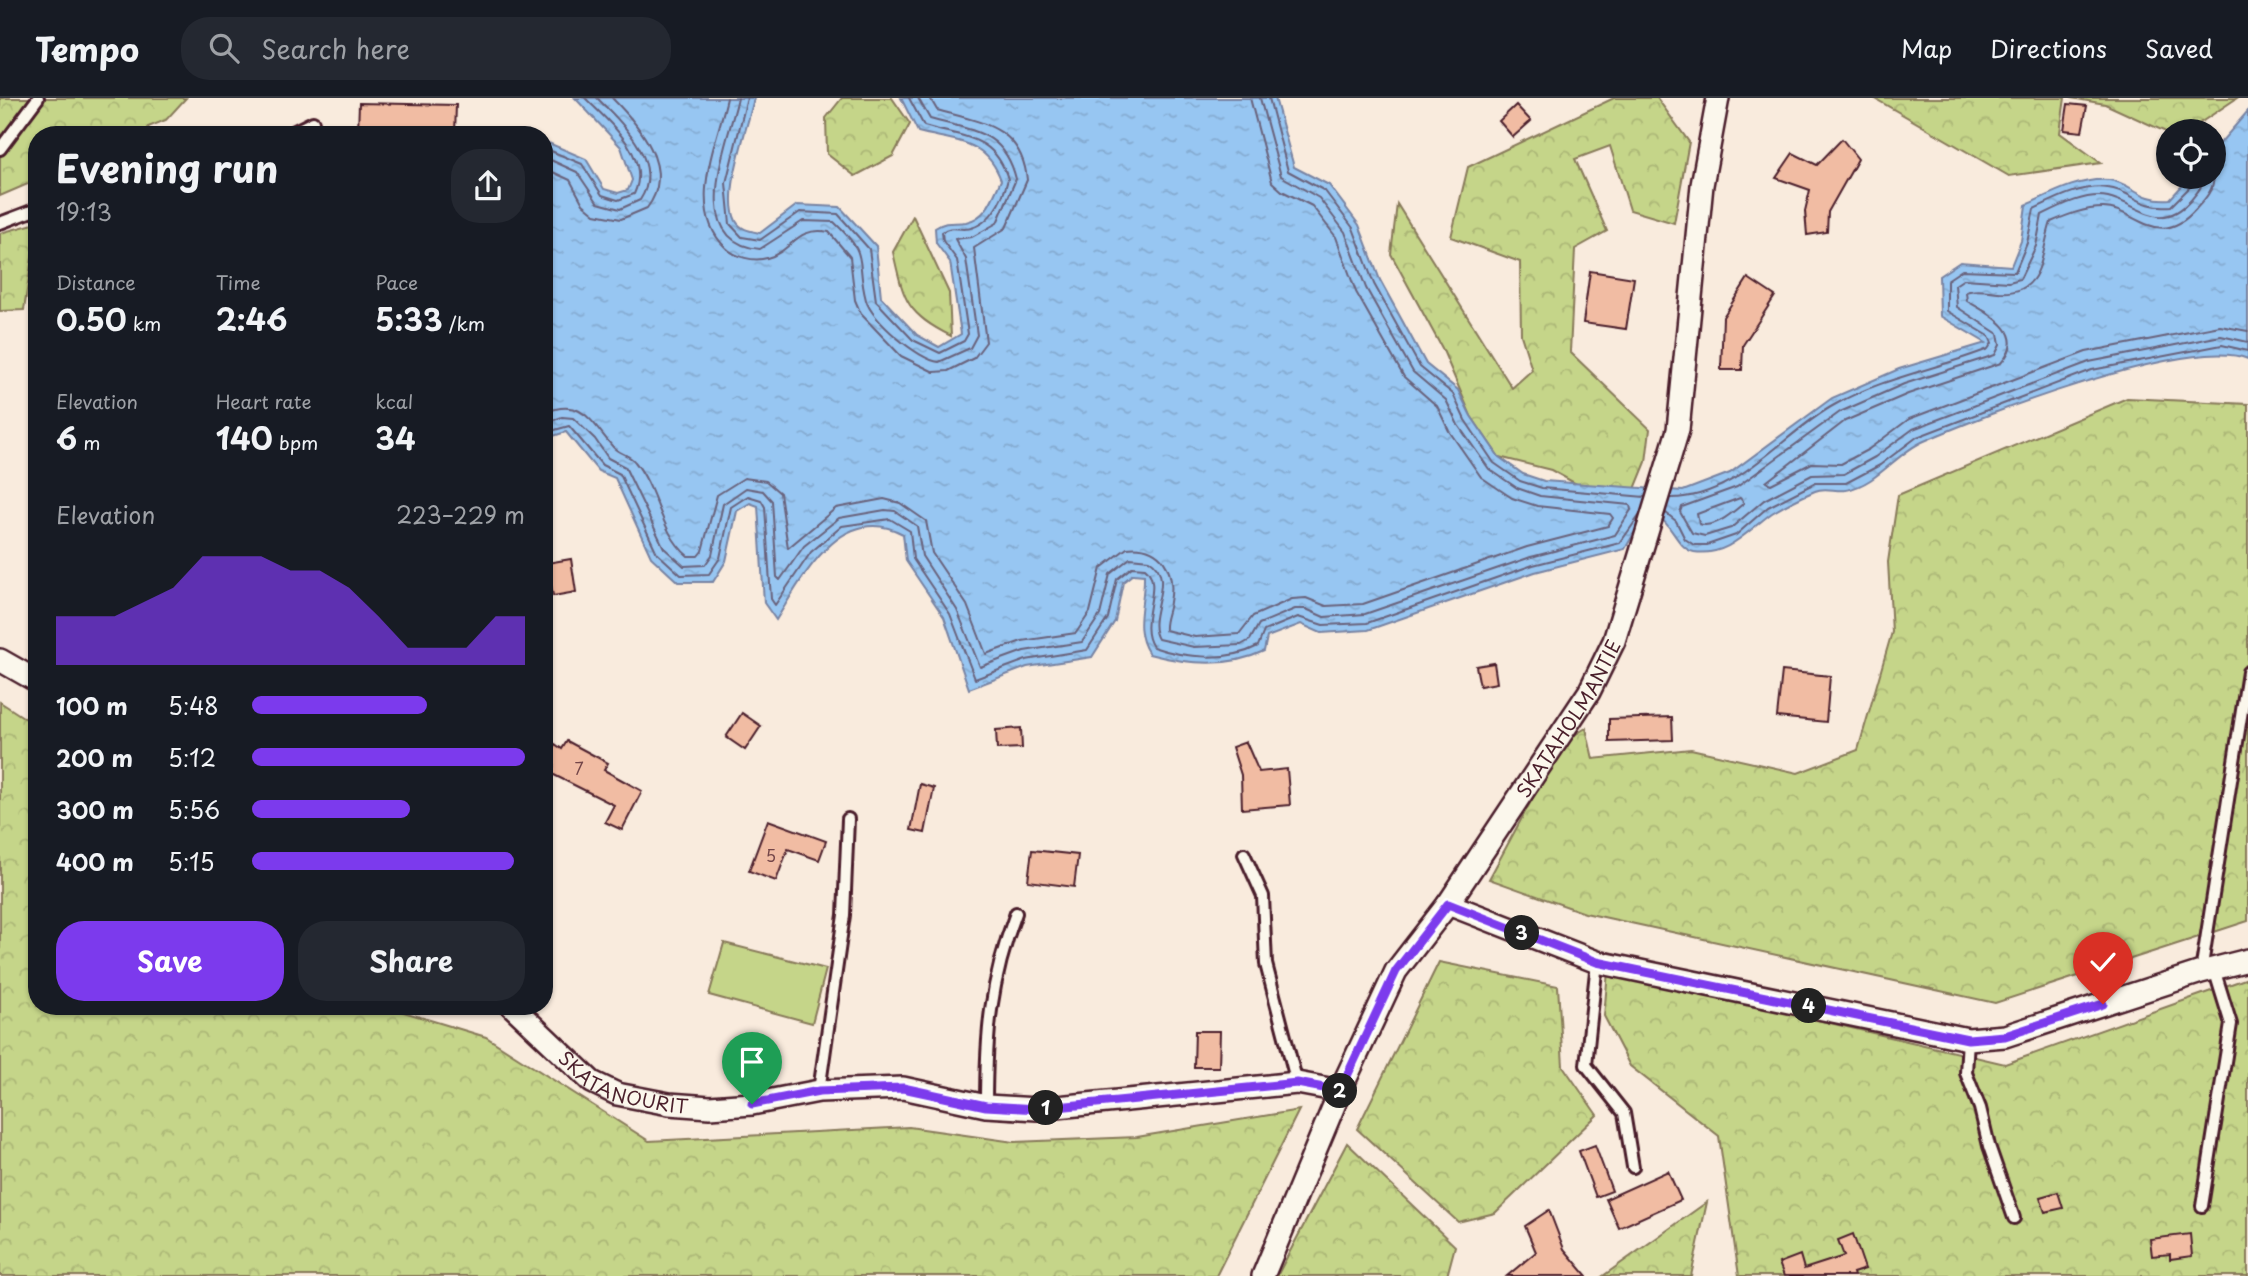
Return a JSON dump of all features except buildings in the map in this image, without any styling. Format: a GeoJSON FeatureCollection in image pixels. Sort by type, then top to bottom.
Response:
{"type":"FeatureCollection","features":[{"type":"Feature","properties":{"kind":"street","name":"SKATAHOLMANTIE"},"geometry":{"type":"LineString","coordinates":[[1263,1276],[1340,1091],[1396,971],[1448,904],[1589,692],[1614,641],[1644,550],[1678,430],[1712,101]]}},
{"type":"Feature","properties":{"kind":"street"},"geometry":{"type":"LineString","coordinates":[[0,660],[28,676]]}},
{"type":"Feature","properties":{"kind":"street"},"geometry":{"type":"LineString","coordinates":[[1448,904],[1597,962],[1968,1039],[2005,1036],[2207,970],[2248,960]]}},
{"type":"Feature","properties":{"kind":"street","name":"SKATANOURIT"},"geometry":{"type":"LineString","coordinates":[[521,1015],[592,1082],[617,1094],[669,1104],[710,1107],[752,1104],[819,1091],[903,1088],[986,1106],[1037,1109],[1297,1083],[1340,1091]]}},
{"type":"Feature","properties":{"kind":"lane"},"geometry":{"type":"LineString","coordinates":[[0,149],[38,98]]}},
{"type":"Feature","properties":{"kind":"lane"},"geometry":{"type":"LineString","coordinates":[[305,126],[313,122]]}},
{"type":"Feature","properties":{"kind":"lane"},"geometry":{"type":"LineString","coordinates":[[0,223],[28,212]]}},
{"type":"Feature","properties":{"kind":"lane"},"geometry":{"type":"LineString","coordinates":[[2203,1206],[2231,1024],[2207,970],[2248,672]]}},
{"type":"Feature","properties":{"kind":"lane"},"geometry":{"type":"LineString","coordinates":[[819,1091],[844,915],[848,819]]}},
{"type":"Feature","properties":{"kind":"lane"},"geometry":{"type":"LineString","coordinates":[[1244,854],[1263,896],[1266,964],[1297,1083]]}},
{"type":"Feature","properties":{"kind":"lane"},"geometry":{"type":"LineString","coordinates":[[986,1106],[986,1038],[990,1012],[999,960],[1016,913]]}},
{"type":"Feature","properties":{"kind":"lane"},"geometry":{"type":"LineString","coordinates":[[1597,962],[1586,1065],[1624,1113],[1633,1167]]}},
{"type":"Feature","properties":{"kind":"lane"},"geometry":{"type":"LineString","coordinates":[[1968,1039],[1966,1073],[1980,1108],[1989,1146],[2014,1218]]}},
{"type":"Feature","properties":{"kind":"green space"},"geometry":{"type":"Polygon","coordinates":[[[0,98],[186,98],[166,120],[151,126],[28,126],[28,184],[0,196],[0,98]]]}},
{"type":"Feature","properties":{"kind":"green space"},"geometry":{"type":"Polygon","coordinates":[[[842,98],[892,98],[910,124],[893,156],[855,176],[827,154],[826,118],[842,98]]]}},
{"type":"Feature","properties":{"kind":"green space"},"geometry":{"type":"Polygon","coordinates":[[[1614,98],[1657,98],[1689,142],[1674,223],[1630,210],[1610,146],[1575,159],[1607,231],[1575,249],[1570,352],[1650,429],[1646,462],[1635,489],[1580,486],[1551,470],[1499,457],[1471,416],[1442,348],[1391,254],[1397,204],[1512,388],[1532,370],[1521,335],[1520,262],[1451,237],[1468,167],[1614,98]]]}},
{"type":"Feature","properties":{"kind":"green space"},"geometry":{"type":"Polygon","coordinates":[[[1874,98],[2065,98],[2060,133],[2101,163],[2009,176],[1874,98]]]}},
{"type":"Feature","properties":{"kind":"green space"},"geometry":{"type":"Polygon","coordinates":[[[2071,98],[2237,98],[2206,119],[2156,119],[2156,127],[2105,104],[2071,98]]]}},
{"type":"Feature","properties":{"kind":"green space"},"geometry":{"type":"Polygon","coordinates":[[[913,216],[949,293],[951,336],[915,312],[900,282],[893,252],[913,216]]]}},
{"type":"Feature","properties":{"kind":"green space"},"geometry":{"type":"Polygon","coordinates":[[[28,225],[28,284],[24,310],[0,311],[0,233],[28,225]]]}},
{"type":"Feature","properties":{"kind":"green space"},"geometry":{"type":"Polygon","coordinates":[[[2127,398],[2248,404],[2248,921],[1995,1003],[1585,913],[1489,879],[1563,742],[1586,728],[1593,759],[1691,749],[1798,773],[1858,750],[1892,632],[1888,562],[1898,495],[2127,398]]]}},
{"type":"Feature","properties":{"kind":"green space"},"geometry":{"type":"Polygon","coordinates":[[[0,702],[28,720],[28,1015],[414,1015],[486,1037],[649,1141],[909,1127],[1014,1142],[1137,1137],[1299,1110],[1216,1276],[0,1276],[0,702]]]}},
{"type":"Feature","properties":{"kind":"green space"},"geometry":{"type":"Polygon","coordinates":[[[724,943],[826,969],[812,1023],[709,995],[724,943]]]}},
{"type":"Feature","properties":{"kind":"green space"},"geometry":{"type":"Polygon","coordinates":[[[1439,962],[1558,986],[1563,1066],[1597,1115],[1495,1213],[1458,1222],[1357,1129],[1439,962]]]}},
{"type":"Feature","properties":{"kind":"green space"},"geometry":{"type":"Polygon","coordinates":[[[1608,971],[2005,1064],[2248,978],[2248,1276],[1739,1276],[1719,1136],[1630,1066],[1604,1016],[1608,971]]]}},
{"type":"Feature","properties":{"kind":"green space"},"geometry":{"type":"Polygon","coordinates":[[[1347,1143],[1455,1246],[1447,1276],[1277,1276],[1347,1143]]]}},
{"type":"Feature","properties":{"kind":"green space"},"geometry":{"type":"Polygon","coordinates":[[[1707,1202],[1691,1276],[1603,1276],[1707,1202]]]}},
{"type":"Feature","properties":{"kind":"water"},"geometry":{"type":"Polygon","coordinates":[[[575,98],[754,98],[734,178],[733,209],[738,224],[746,230],[760,233],[797,205],[840,207],[876,246],[881,297],[917,335],[939,347],[961,334],[950,262],[936,243],[935,228],[947,223],[966,222],[979,216],[988,206],[1001,180],[995,167],[978,149],[918,132],[901,98],[1275,98],[1294,167],[1329,185],[1359,225],[1380,280],[1426,364],[1458,390],[1471,416],[1499,457],[1523,474],[1544,481],[1683,491],[1730,473],[1832,398],[1899,369],[1986,343],[1940,316],[1939,276],[1960,262],[2011,266],[2021,241],[2026,205],[2066,187],[2098,180],[2117,182],[2151,198],[2160,199],[2170,199],[2179,189],[2226,189],[2226,136],[2248,111],[2248,359],[2220,355],[2182,358],[2086,381],[1991,414],[1912,447],[1876,476],[1857,487],[1819,490],[1799,498],[1772,513],[1737,541],[1717,550],[1688,550],[1658,516],[1640,523],[1625,549],[1535,572],[1368,630],[1321,633],[1301,624],[1267,637],[1264,651],[1236,660],[1192,662],[1149,654],[1140,625],[1144,575],[1133,574],[1123,582],[1115,621],[1092,657],[1027,667],[969,689],[944,617],[906,561],[903,534],[881,526],[861,527],[843,535],[826,548],[812,565],[776,620],[764,603],[758,506],[750,503],[737,511],[726,561],[713,582],[678,582],[651,557],[615,478],[598,471],[566,432],[553,436],[553,145],[586,159],[604,189],[618,193],[628,190],[632,180],[621,147],[575,98]]]}},
{"type":"Feature","properties":{"kind":"route"},"geometry":{"type":"LineString","coordinates":[[752,1104],[819,1091],[903,1088],[986,1106],[1037,1109],[1297,1083],[1340,1091],[1396,971],[1448,904],[1597,962],[1968,1039],[2005,1036],[2103,1004]]}}]}
